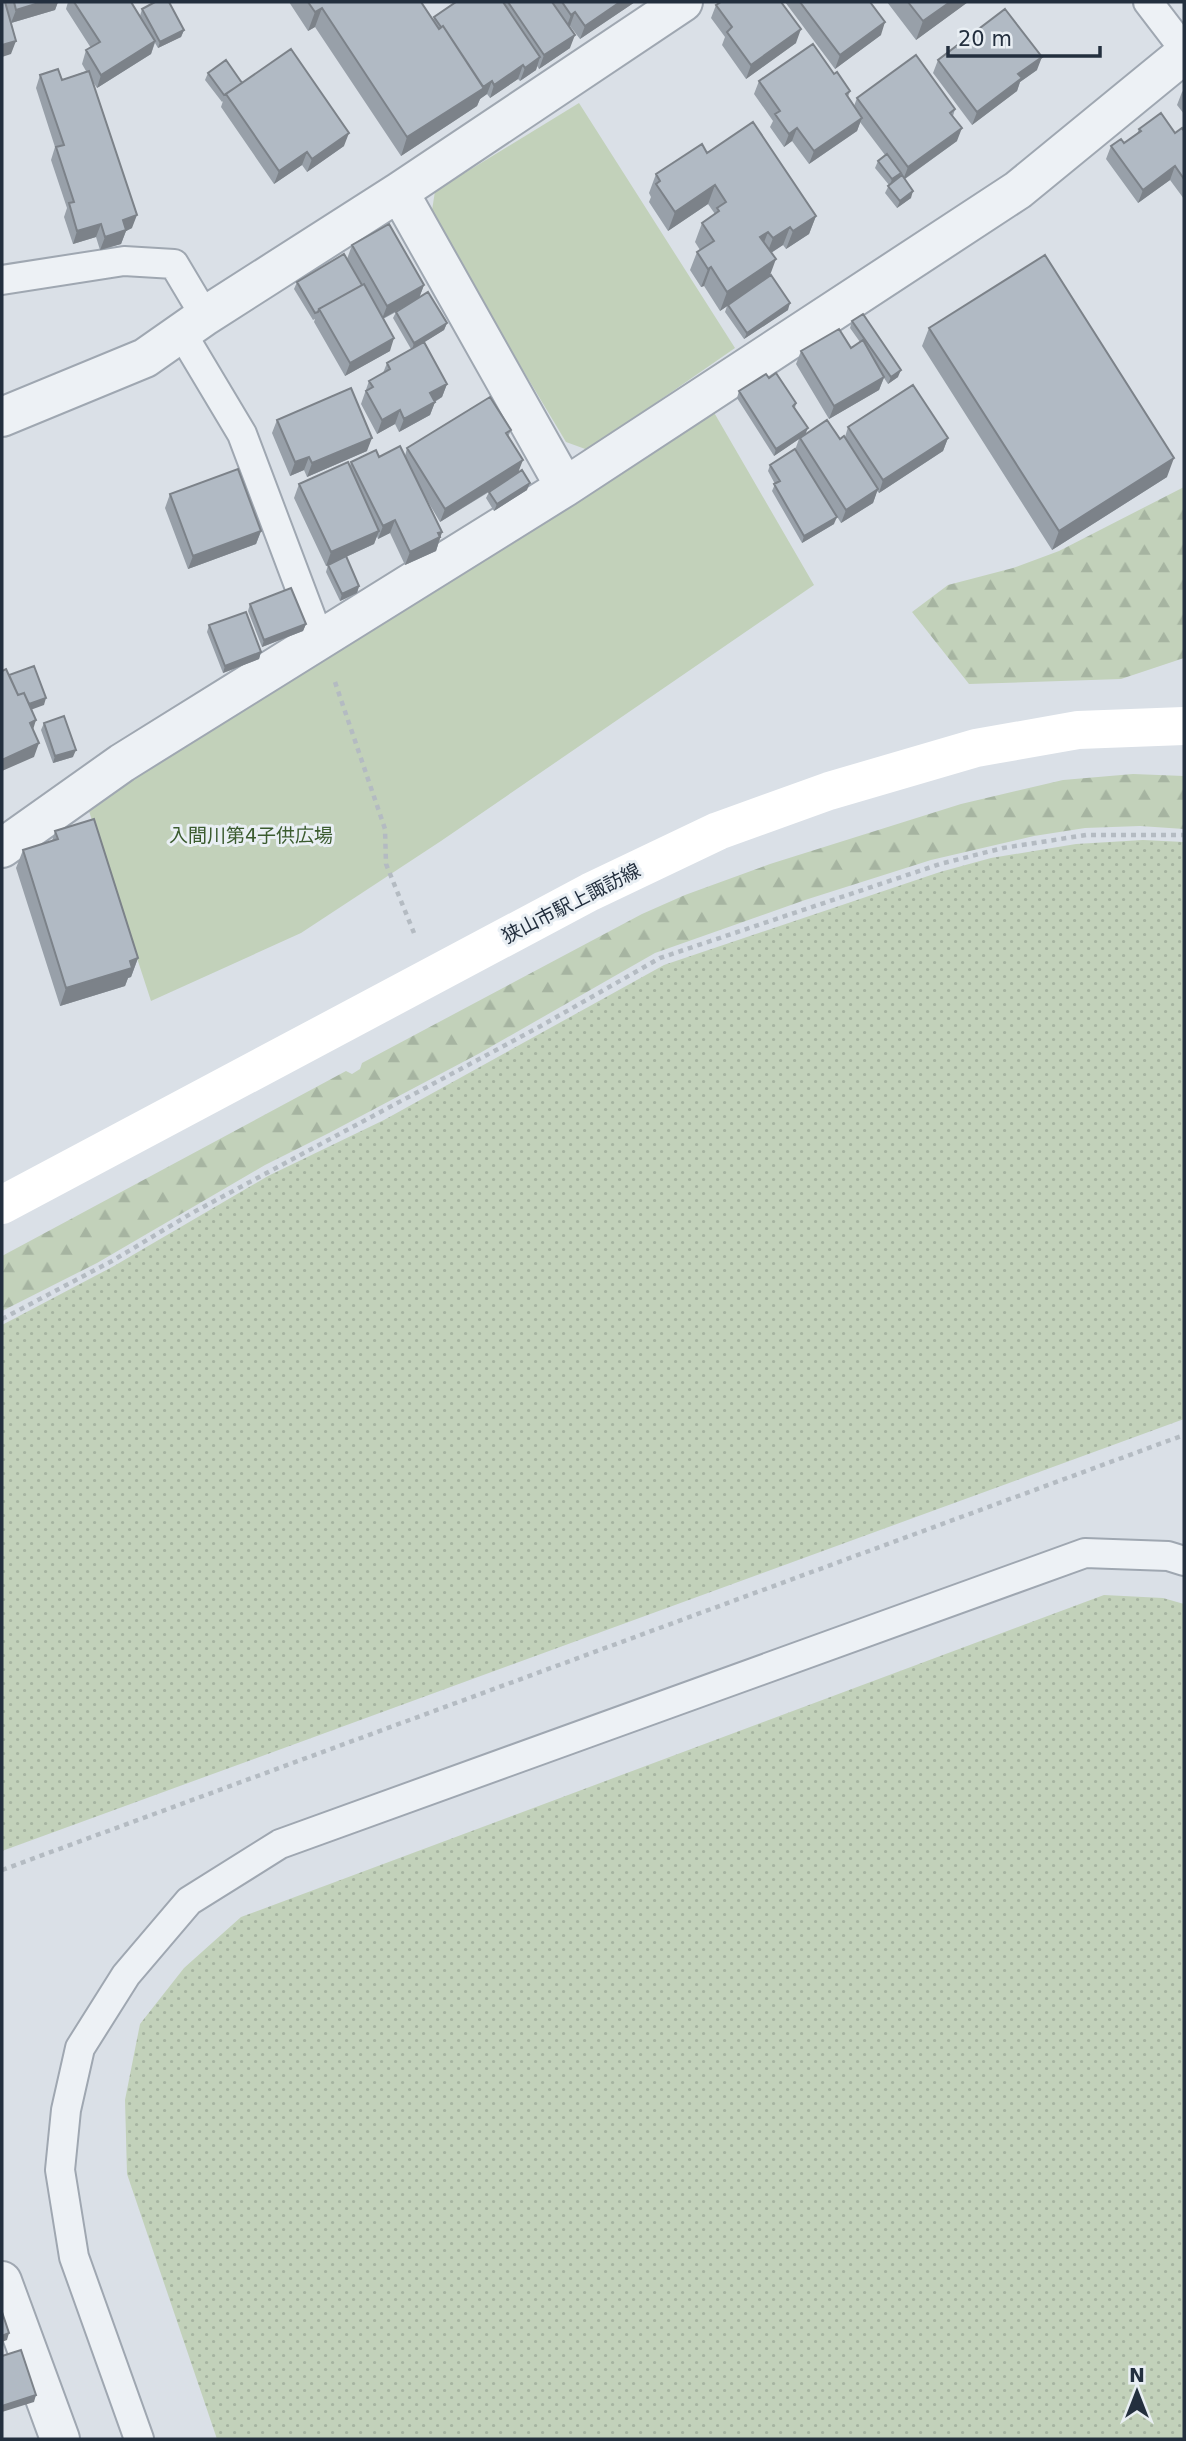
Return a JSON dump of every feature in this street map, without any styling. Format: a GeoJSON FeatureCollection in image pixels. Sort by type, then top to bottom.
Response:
{"type":"FeatureCollection","features":[{"type":"Feature","properties":{"kind":"street"},"geometry":{"type":"LineString","coordinates":[[2,417],[145,358],[682,2]]}},
{"type":"Feature","properties":{"kind":"street"},"geometry":{"type":"LineString","coordinates":[[2,848],[122,762],[565,487],[1018,190],[1184,51]]}},
{"type":"Feature","properties":{"kind":"street"},"geometry":{"type":"LineString","coordinates":[[398,192],[565,487]]}},
{"type":"Feature","properties":{"kind":"street","name":"狭山市駅上諏訪線"},"geometry":{"type":"LineString","coordinates":[[2,1205],[590,892],[718,831],[829,791],[976,748],[1078,730],[1184,726]]}},
{"type":"Feature","properties":{"kind":"street"},"geometry":{"type":"LineString","coordinates":[[2,2281],[60,2439]]}},
{"type":"Feature","properties":{"kind":"lane"},"geometry":{"type":"LineString","coordinates":[[1148,2],[1184,51]]}},
{"type":"Feature","properties":{"kind":"lane"},"geometry":{"type":"LineString","coordinates":[[2,280],[124,261],[174,264],[193,324],[242,434],[320,640]]}},
{"type":"Feature","properties":{"kind":"lane"},"geometry":{"type":"LineString","coordinates":[[139,2439],[74,2257],[60,2170],[66,2110],[80,2048],[126,1975],[189,1901],[280,1844],[1085,1553],[1168,1556],[1184,1561]]}},
{"type":"Feature","properties":{"kind":"path"},"geometry":{"type":"LineString","coordinates":[[320,640],[385,829],[386,864],[431,976]]}},
{"type":"Feature","properties":{"kind":"path"},"geometry":{"type":"LineString","coordinates":[[2,1319],[112,1261],[192,1213],[539,1027],[660,958],[940,864],[1003,848],[1086,835],[1184,835]]}},
{"type":"Feature","properties":{"kind":"path"},"geometry":{"type":"LineString","coordinates":[[2,1870],[1184,1435]]}},
{"type":"Feature","properties":{"kind":"green space"},"geometry":{"type":"Polygon","coordinates":[[[579,103],[735,348],[588,450],[566,442],[431,217],[435,191],[579,103]]]}},
{"type":"Feature","properties":{"kind":"green space","name":"入間川第4子供広場"},"geometry":{"type":"Polygon","coordinates":[[[712,409],[814,585],[441,841],[301,933],[151,1001],[88,808],[712,409]]]}},
{"type":"Feature","properties":{"kind":"green space"},"geometry":{"type":"Polygon","coordinates":[[[1184,487],[1184,658],[1121,679],[969,684],[912,612],[948,585],[1013,568],[1059,551],[1184,487]]]}},
{"type":"Feature","properties":{"kind":"green space"},"geometry":{"type":"Polygon","coordinates":[[[1133,774],[1184,776],[1184,829],[1140,826],[1085,828],[1034,836],[931,860],[805,900],[655,953],[480,1053],[265,1165],[97,1263],[2,1311],[2,1256],[346,1071],[352,1074],[360,1069],[362,1063],[642,914],[770,864],[961,804],[1063,780],[1133,774]]]}},
{"type":"Feature","properties":{"kind":"green space"},"geometry":{"type":"Polygon","coordinates":[[[1143,840],[1184,842],[1184,1419],[2,1851],[2,1325],[114,1266],[268,1176],[384,1120],[664,965],[940,872],[991,858],[1076,844],[1143,840]]]}},
{"type":"Feature","properties":{"kind":"green space"},"geometry":{"type":"Polygon","coordinates":[[[1104,1595],[1163,1598],[1184,1604],[1184,2439],[217,2439],[127,2174],[125,2100],[140,2024],[184,1968],[241,1917],[1104,1595]]]}},
{"type":"Feature","properties":{"kind":"building"},"geometry":{"type":"Polygon","coordinates":[[[2,2],[5,2],[16,41],[2,45],[2,2]]]}},
{"type":"Feature","properties":{"kind":"building"},"geometry":{"type":"Polygon","coordinates":[[[14,2],[42,2],[16,10],[14,2]]]}},
{"type":"Feature","properties":{"kind":"building"},"geometry":{"type":"Polygon","coordinates":[[[74,2],[131,2],[155,41],[101,75],[86,50],[100,42],[74,2]]]}},
{"type":"Feature","properties":{"kind":"building"},"geometry":{"type":"Polygon","coordinates":[[[155,2],[169,2],[184,30],[160,42],[142,9],[155,2]]]}},
{"type":"Feature","properties":{"kind":"building"},"geometry":{"type":"Polygon","coordinates":[[[308,2],[421,2],[439,29],[443,26],[484,88],[407,137],[322,8],[315,12],[308,2]]]}},
{"type":"Feature","properties":{"kind":"building"},"geometry":{"type":"Polygon","coordinates":[[[456,2],[503,2],[540,57],[494,85],[492,81],[483,87],[443,26],[441,27],[434,17],[456,2]]]}},
{"type":"Feature","properties":{"kind":"building"},"geometry":{"type":"Polygon","coordinates":[[[508,2],[552,2],[575,35],[544,55],[508,2]]]}},
{"type":"Feature","properties":{"kind":"building"},"geometry":{"type":"Polygon","coordinates":[[[562,2],[620,2],[585,26],[575,12],[571,15],[562,2]]]}},
{"type":"Feature","properties":{"kind":"building"},"geometry":{"type":"Polygon","coordinates":[[[721,2],[781,2],[801,29],[751,65],[727,32],[732,27],[716,5],[721,2]]]}},
{"type":"Feature","properties":{"kind":"building"},"geometry":{"type":"Polygon","coordinates":[[[800,2],[870,2],[885,22],[840,55],[800,2]]]}},
{"type":"Feature","properties":{"kind":"building"},"geometry":{"type":"Polygon","coordinates":[[[908,2],[950,2],[923,21],[908,2]]]}},
{"type":"Feature","properties":{"kind":"building"},"geometry":{"type":"Polygon","coordinates":[[[1005,9],[1042,57],[1018,74],[1022,78],[977,112],[938,60],[1005,9]]]}},
{"type":"Feature","properties":{"kind":"building"},"geometry":{"type":"Polygon","coordinates":[[[813,44],[850,91],[846,94],[862,118],[814,151],[797,128],[789,134],[775,114],[780,111],[759,81],[813,44]]]}},
{"type":"Feature","properties":{"kind":"building"},"geometry":{"type":"Polygon","coordinates":[[[291,49],[349,133],[312,159],[307,152],[279,171],[226,94],[291,49]]]}},
{"type":"Feature","properties":{"kind":"building"},"geometry":{"type":"Polygon","coordinates":[[[916,55],[955,109],[950,113],[962,128],[908,167],[857,98],[916,55]]]}},
{"type":"Feature","properties":{"kind":"building"},"geometry":{"type":"Polygon","coordinates":[[[226,60],[242,83],[224,95],[208,73],[226,60]]]}},
{"type":"Feature","properties":{"kind":"building"},"geometry":{"type":"Polygon","coordinates":[[[58,69],[62,80],[89,71],[137,215],[123,220],[126,230],[105,237],[101,224],[77,231],[69,203],[74,202],[56,147],[64,145],[40,75],[58,69]]]}},
{"type":"Feature","properties":{"kind":"building"},"geometry":{"type":"Polygon","coordinates":[[[1161,113],[1175,133],[1182,128],[1184,131],[1184,179],[1175,166],[1143,190],[1111,146],[1121,139],[1124,143],[1161,113]]]}},
{"type":"Feature","properties":{"kind":"building"},"geometry":{"type":"Polygon","coordinates":[[[753,122],[816,216],[793,231],[790,227],[773,238],[768,232],[760,237],[776,259],[727,292],[711,267],[708,269],[697,252],[714,241],[702,223],[719,211],[717,208],[726,202],[715,185],[675,212],[656,184],[660,181],[656,174],[702,144],[707,153],[753,122]]]}},
{"type":"Feature","properties":{"kind":"building"},"geometry":{"type":"Polygon","coordinates":[[[887,154],[901,173],[892,179],[878,161],[887,154]]]}},
{"type":"Feature","properties":{"kind":"building"},"geometry":{"type":"Polygon","coordinates":[[[902,175],[913,191],[900,201],[888,186],[902,175]]]}},
{"type":"Feature","properties":{"kind":"building"},"geometry":{"type":"Polygon","coordinates":[[[389,224],[424,285],[387,306],[352,245],[389,224]]]}},
{"type":"Feature","properties":{"kind":"building"},"geometry":{"type":"Polygon","coordinates":[[[344,254],[362,285],[315,313],[297,282],[344,254]]]}},
{"type":"Feature","properties":{"kind":"building"},"geometry":{"type":"Polygon","coordinates":[[[1045,255],[1174,458],[1059,531],[929,328],[1045,255]]]}},
{"type":"Feature","properties":{"kind":"building"},"geometry":{"type":"Polygon","coordinates":[[[771,275],[790,303],[747,333],[728,305],[771,275]]]}},
{"type":"Feature","properties":{"kind":"building"},"geometry":{"type":"Polygon","coordinates":[[[364,284],[394,338],[350,363],[319,309],[364,284]]]}},
{"type":"Feature","properties":{"kind":"building"},"geometry":{"type":"Polygon","coordinates":[[[428,292],[447,323],[414,343],[396,312],[428,292]]]}},
{"type":"Feature","properties":{"kind":"building"},"geometry":{"type":"Polygon","coordinates":[[[863,314],[901,370],[891,377],[852,321],[863,314]]]}},
{"type":"Feature","properties":{"kind":"building"},"geometry":{"type":"Polygon","coordinates":[[[839,329],[851,348],[863,340],[884,377],[834,406],[801,351],[839,329]]]}},
{"type":"Feature","properties":{"kind":"building"},"geometry":{"type":"Polygon","coordinates":[[[424,342],[447,384],[430,393],[435,402],[404,419],[400,410],[382,420],[366,391],[373,387],[369,381],[390,369],[387,363],[424,342]]]}},
{"type":"Feature","properties":{"kind":"building"},"geometry":{"type":"Polygon","coordinates":[[[776,373],[796,403],[793,406],[808,428],[776,449],[739,391],[766,374],[769,378],[776,373]]]}},
{"type":"Feature","properties":{"kind":"building"},"geometry":{"type":"Polygon","coordinates":[[[913,385],[948,438],[883,480],[848,427],[913,385]]]}},
{"type":"Feature","properties":{"kind":"building"},"geometry":{"type":"Polygon","coordinates":[[[351,388],[372,438],[312,463],[309,457],[295,462],[277,420],[351,388]]]}},
{"type":"Feature","properties":{"kind":"building"},"geometry":{"type":"Polygon","coordinates":[[[490,397],[511,430],[506,433],[523,460],[445,509],[407,448],[490,397]]]}},
{"type":"Feature","properties":{"kind":"building"},"geometry":{"type":"Polygon","coordinates":[[[827,420],[840,439],[844,436],[878,489],[846,510],[800,438],[827,420]]]}},
{"type":"Feature","properties":{"kind":"building"},"geometry":{"type":"Polygon","coordinates":[[[400,446],[442,532],[438,533],[440,537],[410,552],[395,520],[383,526],[351,462],[376,450],[379,457],[400,446]]]}},
{"type":"Feature","properties":{"kind":"building"},"geometry":{"type":"Polygon","coordinates":[[[795,449],[837,517],[804,536],[774,484],[780,481],[770,465],[795,449]]]}},
{"type":"Feature","properties":{"kind":"building"},"geometry":{"type":"Polygon","coordinates":[[[348,462],[379,531],[331,552],[299,484],[348,462]]]}},
{"type":"Feature","properties":{"kind":"building"},"geometry":{"type":"Polygon","coordinates":[[[238,469],[261,531],[193,556],[170,494],[238,469]]]}},
{"type":"Feature","properties":{"kind":"building"},"geometry":{"type":"Polygon","coordinates":[[[522,470],[530,483],[497,504],[489,492],[522,470]]]}},
{"type":"Feature","properties":{"kind":"building"},"geometry":{"type":"Polygon","coordinates":[[[346,556],[359,586],[342,594],[328,565],[346,556]]]}},
{"type":"Feature","properties":{"kind":"building"},"geometry":{"type":"Polygon","coordinates":[[[291,588],[306,624],[264,640],[250,604],[291,588]]]}},
{"type":"Feature","properties":{"kind":"building"},"geometry":{"type":"Polygon","coordinates":[[[246,612],[261,652],[225,666],[209,625],[246,612]]]}},
{"type":"Feature","properties":{"kind":"building"},"geometry":{"type":"Polygon","coordinates":[[[34,666],[46,698],[29,704],[24,693],[18,695],[9,675],[34,666]]]}},
{"type":"Feature","properties":{"kind":"building"},"geometry":{"type":"Polygon","coordinates":[[[6,669],[18,695],[24,693],[36,720],[30,723],[39,743],[2,760],[2,671],[6,669]]]}},
{"type":"Feature","properties":{"kind":"building"},"geometry":{"type":"Polygon","coordinates":[[[64,716],[76,750],[55,756],[44,723],[64,716]]]}},
{"type":"Feature","properties":{"kind":"building"},"geometry":{"type":"Polygon","coordinates":[[[94,819],[138,958],[130,961],[132,968],[66,988],[23,850],[58,839],[55,831],[94,819]]]}},
{"type":"Feature","properties":{"kind":"building"},"geometry":{"type":"Polygon","coordinates":[[[2,2312],[9,2333],[2,2336],[2,2312]]]}},
{"type":"Feature","properties":{"kind":"building"},"geometry":{"type":"Polygon","coordinates":[[[21,2350],[36,2395],[2,2406],[2,2356],[21,2350]]]}}]}
